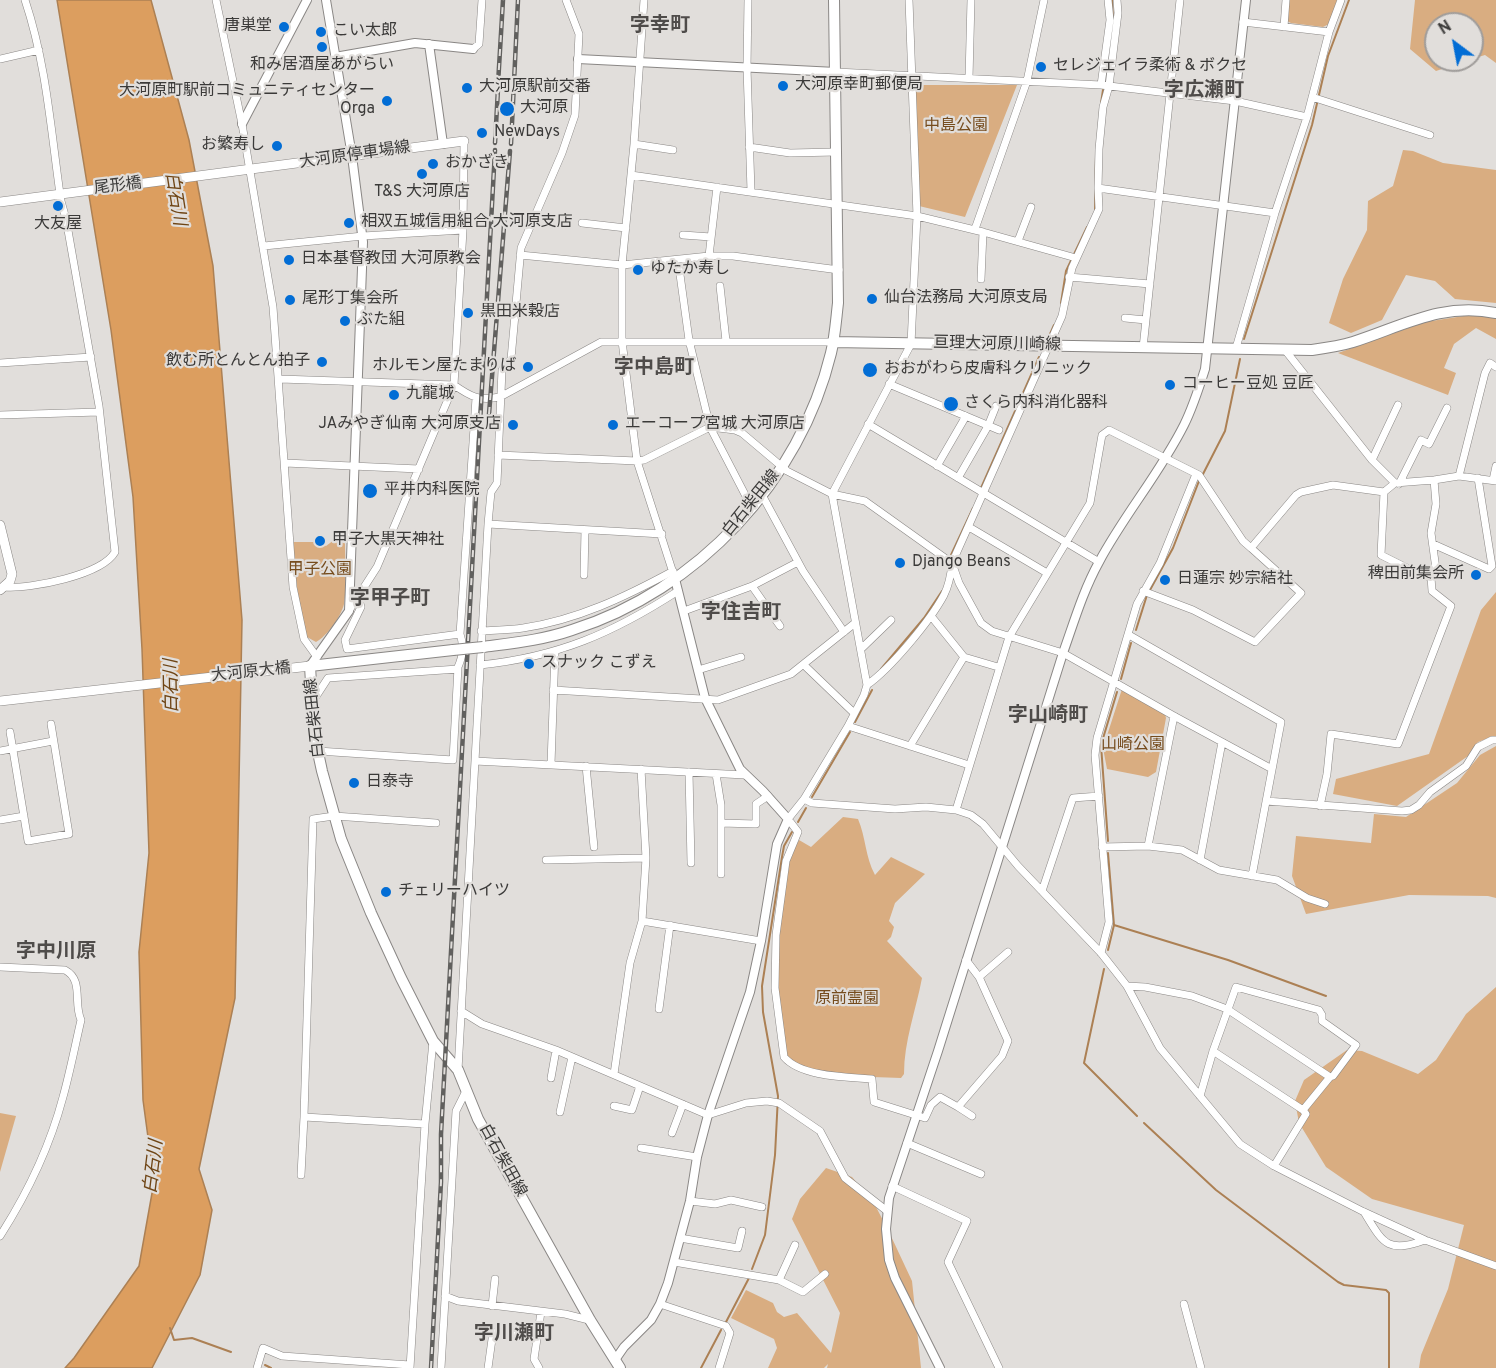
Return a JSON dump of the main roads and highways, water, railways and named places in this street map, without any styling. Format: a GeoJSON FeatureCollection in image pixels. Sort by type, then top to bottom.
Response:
{"type":"FeatureCollection","features":[{"type":"Feature","properties":{"kind":"main road"},"geometry":{"type":"LineString","coordinates":[[833,342],[839,270],[834,0]]}},
{"type":"Feature","properties":{"kind":"main road","name":"大河原停車場線"},"geometry":{"type":"LineString","coordinates":[[248,171],[464,141]]}},
{"type":"Feature","properties":{"kind":"main road","name":"尾形橋"},"geometry":{"type":"LineString","coordinates":[[0,202],[248,171]]}},
{"type":"Feature","properties":{"kind":"main road","name":"亘理大河原川崎線"},"geometry":{"type":"LineString","coordinates":[[833,342],[1312,350],[1352,343],[1410,321],[1442,312],[1476,309],[1496,312]]}},
{"type":"Feature","properties":{"kind":"main road","name":"白石柴田線"},"geometry":{"type":"LineString","coordinates":[[617,1364],[478,1119],[458,1070],[433,1041],[371,913],[334,816],[314,734],[310,666],[540,639],[607,617],[708,554],[752,508],[782,468],[813,408],[833,342]]}},
{"type":"Feature","properties":{"kind":"main road"},"geometry":{"type":"LineString","coordinates":[[0,525],[12,574],[3,588]]}},
{"type":"Feature","properties":{"kind":"main road","name":"大河原大橋"},"geometry":{"type":"LineString","coordinates":[[0,701],[310,666]]}},
{"type":"Feature","properties":{"kind":"water","name":"白石川"},"geometry":{"type":"Polygon","coordinates":[[[57,0],[151,0],[189,140],[213,266],[242,620],[235,998],[199,1169],[212,1210],[200,1275],[152,1368],[65,1368],[139,1266],[154,1182],[143,1100],[139,952],[149,853],[142,649],[133,497],[111,330],[57,0]]]}},
{"type":"Feature","properties":{"kind":"waterway"},"geometry":{"type":"LineString","coordinates":[[1112,0],[1113,21]]}},
{"type":"Feature","properties":{"kind":"waterway"},"geometry":{"type":"LineString","coordinates":[[1244,339],[1312,125],[1328,56],[1349,0]]}},
{"type":"Feature","properties":{"kind":"waterway"},"geometry":{"type":"LineString","coordinates":[[1105,81],[1110,42]]}},
{"type":"Feature","properties":{"kind":"waterway"},"geometry":{"type":"LineString","coordinates":[[1101,103],[1103,90]]}},
{"type":"Feature","properties":{"kind":"waterway"},"geometry":{"type":"LineString","coordinates":[[1095,211],[1096,157]]}},
{"type":"Feature","properties":{"kind":"waterway"},"geometry":{"type":"LineString","coordinates":[[1061,303],[1066,271],[1087,227]]}},
{"type":"Feature","properties":{"kind":"waterway"},"geometry":{"type":"LineString","coordinates":[[1050,334],[1054,325]]}},
{"type":"Feature","properties":{"kind":"waterway"},"geometry":{"type":"LineString","coordinates":[[981,488],[1039,357]]}},
{"type":"Feature","properties":{"kind":"waterway"},"geometry":{"type":"LineString","coordinates":[[1202,476],[1225,431],[1240,359]]}},
{"type":"Feature","properties":{"kind":"waterway"},"geometry":{"type":"LineString","coordinates":[[1150,590],[1173,548],[1199,481]]}},
{"type":"Feature","properties":{"kind":"waterway"},"geometry":{"type":"LineString","coordinates":[[951,555],[973,508]]}},
{"type":"Feature","properties":{"kind":"waterway"},"geometry":{"type":"LineString","coordinates":[[881,669],[924,618],[942,591]]}},
{"type":"Feature","properties":{"kind":"waterway"},"geometry":{"type":"LineString","coordinates":[[1136,630],[1147,595]]}},
{"type":"Feature","properties":{"kind":"waterway"},"geometry":{"type":"LineString","coordinates":[[1121,679],[1131,643]]}},
{"type":"Feature","properties":{"kind":"waterway"},"geometry":{"type":"LineString","coordinates":[[855,722],[872,690]]}},
{"type":"Feature","properties":{"kind":"waterway"},"geometry":{"type":"LineString","coordinates":[[1108,841],[1101,745],[1117,692]]}},
{"type":"Feature","properties":{"kind":"waterway"},"geometry":{"type":"LineString","coordinates":[[812,797],[850,732]]}},
{"type":"Feature","properties":{"kind":"waterway"},"geometry":{"type":"LineString","coordinates":[[798,822],[806,808]]}},
{"type":"Feature","properties":{"kind":"waterway"},"geometry":{"type":"LineString","coordinates":[[752,1269],[765,1235],[775,1155],[778,1096],[763,1012],[762,986],[784,846],[792,832]]}},
{"type":"Feature","properties":{"kind":"waterway"},"geometry":{"type":"LineString","coordinates":[[1108,853],[1114,925],[1108,950]]}},
{"type":"Feature","properties":{"kind":"waterway"},"geometry":{"type":"LineString","coordinates":[[1114,925],[1228,960],[1326,996]]}},
{"type":"Feature","properties":{"kind":"waterway"},"geometry":{"type":"LineString","coordinates":[[1104,969],[1084,1063],[1137,1116]]}},
{"type":"Feature","properties":{"kind":"waterway"},"geometry":{"type":"LineString","coordinates":[[1144,1123],[1216,1190],[1338,1282],[1344,1285],[1386,1290],[1389,1293],[1389,1368]]}},
{"type":"Feature","properties":{"kind":"waterway"},"geometry":{"type":"LineString","coordinates":[[726,1322],[749,1278]]}},
{"type":"Feature","properties":{"kind":"waterway"},"geometry":{"type":"LineString","coordinates":[[170,1328],[174,1340],[192,1338],[231,1352]]}},
{"type":"Feature","properties":{"kind":"waterway"},"geometry":{"type":"LineString","coordinates":[[701,1368],[721,1330]]}},
{"type":"Feature","properties":{"kind":"waterway"},"geometry":{"type":"LineString","coordinates":[[265,1365],[271,1368]]}},
{"type":"Feature","properties":{"kind":"railway"},"geometry":{"type":"LineString","coordinates":[[498,84],[503,0]]}},
{"type":"Feature","properties":{"kind":"railway"},"geometry":{"type":"LineString","coordinates":[[511,144],[518,0]]}},
{"type":"Feature","properties":{"kind":"railway"},"geometry":{"type":"LineString","coordinates":[[495,143],[498,89]]}},
{"type":"Feature","properties":{"kind":"railway"},"geometry":{"type":"LineString","coordinates":[[431,1368],[441,1182],[441,1134],[495,150]]}},
{"type":"Feature","properties":{"kind":"railway"},"geometry":{"type":"LineString","coordinates":[[489,414],[510,151]]}},
{"type":"Feature","properties":{"kind":"place","name":"唐巣堂"},"geometry":{"type":"Point","coordinates":[284,27]}},
{"type":"Feature","properties":{"kind":"place","name":"こい太郎"},"geometry":{"type":"Point","coordinates":[321,32]}},
{"type":"Feature","properties":{"kind":"place","name":"和み居酒屋あがらい"},"geometry":{"type":"Point","coordinates":[322,47]}},
{"type":"Feature","properties":{"kind":"place","name":"セレジェイラ柔術 & ボクセ"},"geometry":{"type":"Point","coordinates":[1041,67]}},
{"type":"Feature","properties":{"kind":"place","name":"大河原幸町郵便局"},"geometry":{"type":"Point","coordinates":[783,86]}},
{"type":"Feature","properties":{"kind":"place","name":"大河原駅前交番"},"geometry":{"type":"Point","coordinates":[467,88]}},
{"type":"Feature","properties":{"kind":"place","name":"大河原町駅前コミュニティセンター Orga"},"geometry":{"type":"Point","coordinates":[387,101]}},
{"type":"Feature","properties":{"kind":"place","name":"大河原"},"geometry":{"type":"Point","coordinates":[507,109]}},
{"type":"Feature","properties":{"kind":"place","name":"NewDays"},"geometry":{"type":"Point","coordinates":[482,133]}},
{"type":"Feature","properties":{"kind":"place","name":"お繁寿し"},"geometry":{"type":"Point","coordinates":[277,146]}},
{"type":"Feature","properties":{"kind":"place","name":"おかざき"},"geometry":{"type":"Point","coordinates":[433,164]}},
{"type":"Feature","properties":{"kind":"place","name":"T&S 大河原店"},"geometry":{"type":"Point","coordinates":[422,174]}},
{"type":"Feature","properties":{"kind":"place","name":"大友屋"},"geometry":{"type":"Point","coordinates":[58,206]}},
{"type":"Feature","properties":{"kind":"place","name":"相双五城信用組合 大河原支店"},"geometry":{"type":"Point","coordinates":[349,223]}},
{"type":"Feature","properties":{"kind":"place","name":"日本基督教団 大河原教会"},"geometry":{"type":"Point","coordinates":[289,260]}},
{"type":"Feature","properties":{"kind":"place","name":"ゆたか寿し"},"geometry":{"type":"Point","coordinates":[638,270]}},
{"type":"Feature","properties":{"kind":"place","name":"仙台法務局 大河原支局"},"geometry":{"type":"Point","coordinates":[872,299]}},
{"type":"Feature","properties":{"kind":"place","name":"尾形丁集会所"},"geometry":{"type":"Point","coordinates":[290,300]}},
{"type":"Feature","properties":{"kind":"place","name":"黒田米穀店"},"geometry":{"type":"Point","coordinates":[468,313]}},
{"type":"Feature","properties":{"kind":"place","name":"ぶた組"},"geometry":{"type":"Point","coordinates":[345,321]}},
{"type":"Feature","properties":{"kind":"place","name":"飲む所とんとん拍子"},"geometry":{"type":"Point","coordinates":[322,362]}},
{"type":"Feature","properties":{"kind":"place","name":"ホルモン屋たまりば"},"geometry":{"type":"Point","coordinates":[528,367]}},
{"type":"Feature","properties":{"kind":"place","name":"おおがわら皮膚科クリニック"},"geometry":{"type":"Point","coordinates":[870,370]}},
{"type":"Feature","properties":{"kind":"place","name":"コーヒー豆処 豆匠"},"geometry":{"type":"Point","coordinates":[1170,385]}},
{"type":"Feature","properties":{"kind":"place","name":"九龍城"},"geometry":{"type":"Point","coordinates":[394,395]}},
{"type":"Feature","properties":{"kind":"place","name":"さくら内科消化器科"},"geometry":{"type":"Point","coordinates":[951,404]}},
{"type":"Feature","properties":{"kind":"place","name":"JAみやぎ仙南 大河原支店"},"geometry":{"type":"Point","coordinates":[513,425]}},
{"type":"Feature","properties":{"kind":"place","name":"エーコープ宮城 大河原店"},"geometry":{"type":"Point","coordinates":[613,425]}},
{"type":"Feature","properties":{"kind":"place","name":"平井内科医院"},"geometry":{"type":"Point","coordinates":[370,491]}},
{"type":"Feature","properties":{"kind":"place","name":"甲子大黒天神社"},"geometry":{"type":"Point","coordinates":[320,541]}},
{"type":"Feature","properties":{"kind":"place","name":"Django Beans"},"geometry":{"type":"Point","coordinates":[900,563]}},
{"type":"Feature","properties":{"kind":"place","name":"稗田前集会所"},"geometry":{"type":"Point","coordinates":[1476,575]}},
{"type":"Feature","properties":{"kind":"place","name":"日蓮宗 妙宗結社"},"geometry":{"type":"Point","coordinates":[1165,580]}},
{"type":"Feature","properties":{"kind":"place","name":"スナック こずえ"},"geometry":{"type":"Point","coordinates":[529,664]}},
{"type":"Feature","properties":{"kind":"place","name":"日泰寺"},"geometry":{"type":"Point","coordinates":[354,783]}},
{"type":"Feature","properties":{"kind":"place","name":"チェリーハイツ"},"geometry":{"type":"Point","coordinates":[386,892]}},
{"type":"Feature","properties":{"kind":"district","name":"字幸町"},"geometry":{"type":"Point","coordinates":[660,27]}},
{"type":"Feature","properties":{"kind":"district","name":"字広瀬町"},"geometry":{"type":"Point","coordinates":[1204,92]}},
{"type":"Feature","properties":{"kind":"district","name":"字中島町"},"geometry":{"type":"Point","coordinates":[654,369]}},
{"type":"Feature","properties":{"kind":"district","name":"字甲子町"},"geometry":{"type":"Point","coordinates":[390,600]}},
{"type":"Feature","properties":{"kind":"district","name":"字住吉町"},"geometry":{"type":"Point","coordinates":[741,614]}},
{"type":"Feature","properties":{"kind":"district","name":"字山崎町"},"geometry":{"type":"Point","coordinates":[1048,717]}},
{"type":"Feature","properties":{"kind":"district","name":"字中川原"},"geometry":{"type":"Point","coordinates":[56,953]}},
{"type":"Feature","properties":{"kind":"district","name":"字川瀬町"},"geometry":{"type":"Point","coordinates":[514,1335]}},
{"type":"Feature","properties":{"kind":"park label","name":"中島公園"},"geometry":{"type":"Point","coordinates":[956,127]}},
{"type":"Feature","properties":{"kind":"park label","name":"甲子公園"},"geometry":{"type":"Point","coordinates":[320,571]}},
{"type":"Feature","properties":{"kind":"park label","name":"山崎公園"},"geometry":{"type":"Point","coordinates":[1133,746]}},
{"type":"Feature","properties":{"kind":"park label","name":"原前霊園"},"geometry":{"type":"Point","coordinates":[847,1000]}}]}
